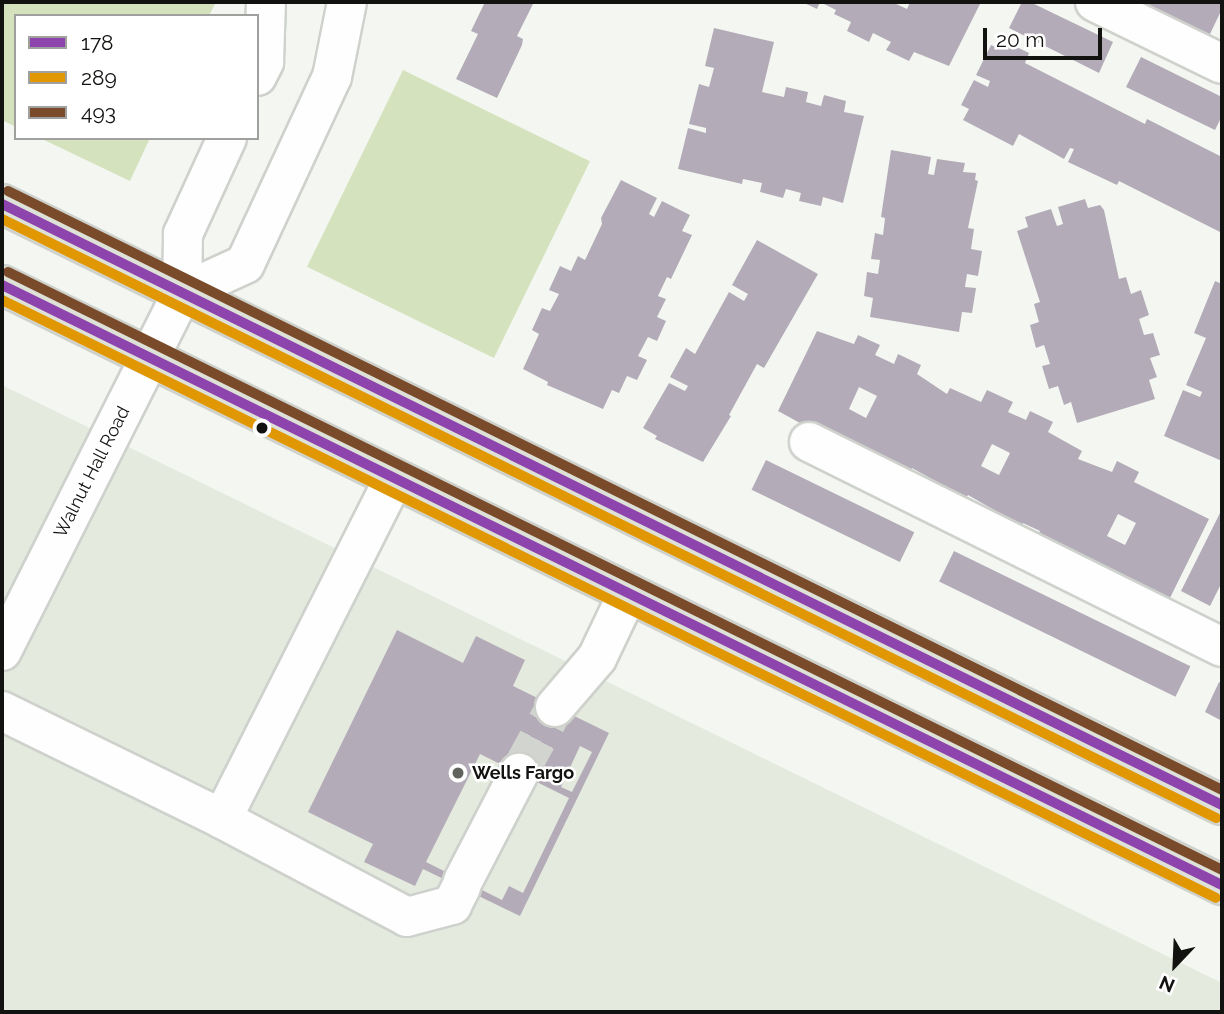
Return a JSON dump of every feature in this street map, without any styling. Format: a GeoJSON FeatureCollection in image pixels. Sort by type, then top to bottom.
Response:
{"type":"FeatureCollection","features":[{"type":"Feature","properties":{"kind":"main road"},"geometry":{"type":"LineString","coordinates":[[2,204],[1222,805]]}},
{"type":"Feature","properties":{"kind":"main road"},"geometry":{"type":"LineString","coordinates":[[2,285],[1222,885]]}},
{"type":"Feature","properties":{"kind":"street"},"geometry":{"type":"LineString","coordinates":[[259,72],[264,62],[266,2]]}},
{"type":"Feature","properties":{"kind":"street"},"geometry":{"type":"LineString","coordinates":[[226,140],[183,234],[182,293],[245,264],[332,78],[347,2]]}},
{"type":"Feature","properties":{"kind":"street"},"geometry":{"type":"LineString","coordinates":[[1095,2],[1222,64]]}},
{"type":"Feature","properties":{"kind":"street","name":"Walnut Hall Road"},"geometry":{"type":"LineString","coordinates":[[2,651],[182,293]]}},
{"type":"Feature","properties":{"kind":"street"},"geometry":{"type":"LineString","coordinates":[[809,442],[1220,641]]}},
{"type":"Feature","properties":{"kind":"street"},"geometry":{"type":"LineString","coordinates":[[222,819],[394,478]]}},
{"type":"Feature","properties":{"kind":"street"},"geometry":{"type":"LineString","coordinates":[[555,707],[597,658],[628,593]]}},
{"type":"Feature","properties":{"kind":"street"},"geometry":{"type":"LineString","coordinates":[[2,711],[222,819],[407,917],[452,905],[519,773]]}},
{"type":"Feature","properties":{"kind":"shaded area"},"geometry":{"type":"Polygon","coordinates":[[[2,385],[1222,983],[1222,1012],[2,1012],[2,385]]]}},
{"type":"Feature","properties":{"kind":"green space"},"geometry":{"type":"Polygon","coordinates":[[[2,2],[216,2],[210,14],[14,14],[14,126],[2,120],[2,2]]]}},
{"type":"Feature","properties":{"kind":"green space"},"geometry":{"type":"Polygon","coordinates":[[[403,70],[590,161],[494,358],[307,267],[403,70]]]}},
{"type":"Feature","properties":{"kind":"green space"},"geometry":{"type":"Polygon","coordinates":[[[44,140],[149,140],[130,181],[44,140]]]}},
{"type":"Feature","properties":{"kind":"building"},"geometry":{"type":"Polygon","coordinates":[[[485,2],[534,2],[517,36],[523,39],[522,45],[497,98],[456,79],[478,34],[471,31],[485,2]]]}},
{"type":"Feature","properties":{"kind":"building"},"geometry":{"type":"Polygon","coordinates":[[[802,2],[820,2],[817,9],[802,2]]]}},
{"type":"Feature","properties":{"kind":"building"},"geometry":{"type":"Polygon","coordinates":[[[820,2],[892,2],[907,9],[910,2],[981,2],[949,66],[914,52],[909,61],[886,50],[891,42],[873,33],[869,42],[847,31],[851,22],[834,14],[836,10],[820,2]]]}},
{"type":"Feature","properties":{"kind":"building"},"geometry":{"type":"Polygon","coordinates":[[[1022,2],[1030,2],[1113,42],[1099,73],[1009,28],[1022,2]]]}},
{"type":"Feature","properties":{"kind":"building"},"geometry":{"type":"Polygon","coordinates":[[[1138,2],[1215,2],[1222,5],[1222,9],[1209,36],[1138,2]]]}},
{"type":"Feature","properties":{"kind":"building"},"geometry":{"type":"Polygon","coordinates":[[[714,28],[774,42],[762,92],[784,97],[786,87],[808,92],[806,102],[821,106],[824,95],[846,101],[844,112],[864,116],[843,203],[823,197],[821,206],[799,201],[801,193],[786,189],[783,198],[760,192],[762,183],[743,179],[742,184],[678,169],[688,128],[706,133],[706,128],[689,124],[699,84],[709,87],[714,68],[705,66],[714,28]]]}},
{"type":"Feature","properties":{"kind":"building"},"geometry":{"type":"Polygon","coordinates":[[[1004,41],[1029,53],[1025,63],[1145,124],[1147,119],[1222,157],[1222,233],[1119,181],[1117,185],[1068,162],[1074,149],[1070,148],[1064,159],[1019,134],[1013,146],[963,120],[969,109],[961,105],[974,80],[988,87],[990,81],[976,75],[991,45],[1000,49],[1004,41]]]}},
{"type":"Feature","properties":{"kind":"building"},"geometry":{"type":"Polygon","coordinates":[[[1141,57],[1222,97],[1222,116],[1215,130],[1126,87],[1141,57]]]}},
{"type":"Feature","properties":{"kind":"building"},"geometry":{"type":"Polygon","coordinates":[[[891,150],[931,157],[928,174],[934,175],[937,159],[965,163],[963,172],[976,173],[975,180],[978,181],[968,228],[974,229],[971,249],[982,251],[978,276],[967,274],[965,287],[976,288],[972,313],[962,312],[959,332],[870,317],[873,298],[864,296],[867,272],[878,274],[880,260],[871,259],[875,233],[883,235],[885,218],[881,217],[891,150]]]}},
{"type":"Feature","properties":{"kind":"building"},"geometry":{"type":"Polygon","coordinates":[[[621,180],[657,198],[649,214],[654,217],[662,201],[690,215],[682,231],[692,235],[671,279],[667,277],[658,296],[666,299],[657,317],[666,321],[657,341],[648,337],[638,356],[647,360],[637,380],[627,376],[619,393],[612,390],[603,409],[547,385],[548,382],[523,369],[539,334],[532,330],[542,308],[550,311],[559,294],[549,290],[560,266],[571,271],[578,256],[585,260],[602,224],[601,218],[621,180]]]}},
{"type":"Feature","properties":{"kind":"building"},"geometry":{"type":"Polygon","coordinates":[[[1085,199],[1088,208],[1100,205],[1104,210],[1119,279],[1126,277],[1131,294],[1141,290],[1149,315],[1139,319],[1144,335],[1153,333],[1160,355],[1150,358],[1157,377],[1149,380],[1155,399],[1077,423],[1071,402],[1064,405],[1058,386],[1049,389],[1042,366],[1050,364],[1044,345],[1036,348],[1030,325],[1039,322],[1034,304],[1040,302],[1017,231],[1028,227],[1025,217],[1051,209],[1057,226],[1063,224],[1058,207],[1085,199]]]}},
{"type":"Feature","properties":{"kind":"building"},"geometry":{"type":"Polygon","coordinates":[[[757,240],[818,274],[764,368],[757,364],[729,415],[731,416],[703,462],[655,439],[657,436],[643,428],[669,383],[685,391],[688,386],[670,377],[686,348],[695,354],[729,292],[744,301],[748,294],[732,285],[757,240]]]}},
{"type":"Feature","properties":{"kind":"building"},"geometry":{"type":"Polygon","coordinates":[[[1215,281],[1222,284],[1222,461],[1164,436],[1183,390],[1200,397],[1202,392],[1186,385],[1206,338],[1194,333],[1215,281]]]}},
{"type":"Feature","properties":{"kind":"building"},"geometry":{"type":"Polygon","coordinates":[[[817,331],[854,344],[858,335],[880,345],[875,355],[894,364],[898,354],[921,365],[917,374],[947,394],[950,388],[981,402],[987,390],[1013,402],[1008,412],[1026,420],[1030,411],[1053,422],[1048,432],[1082,451],[1078,459],[1112,472],[1117,461],[1139,472],[1134,482],[1209,519],[1168,602],[1037,537],[1040,531],[1023,523],[1022,526],[968,495],[966,498],[912,468],[909,474],[833,441],[778,411],[817,331]],[[859,387],[849,409],[866,418],[877,396],[859,387]],[[992,444],[981,466],[999,475],[1010,453],[992,444]],[[1118,514],[1107,536],[1125,545],[1136,523],[1118,514]]]}},
{"type":"Feature","properties":{"kind":"building"},"geometry":{"type":"Polygon","coordinates":[[[766,460],[914,532],[900,562],[752,490],[766,460]]]}},
{"type":"Feature","properties":{"kind":"building"},"geometry":{"type":"Polygon","coordinates":[[[1222,509],[1222,582],[1210,606],[1181,591],[1222,509]]]}},
{"type":"Feature","properties":{"kind":"building"},"geometry":{"type":"Polygon","coordinates":[[[954,551],[1190,666],[1175,697],[939,582],[954,551]]]}},
{"type":"Feature","properties":{"kind":"building"},"geometry":{"type":"Polygon","coordinates":[[[397,630],[463,663],[476,636],[525,660],[513,686],[609,733],[520,916],[423,869],[415,886],[364,862],[373,844],[308,812],[397,630]],[[580,746],[561,787],[572,792],[592,752],[580,746]],[[480,754],[426,862],[502,900],[509,886],[523,893],[569,798],[480,754]]]}},
{"type":"Feature","properties":{"kind":"building"},"geometry":{"type":"Polygon","coordinates":[[[1219,682],[1222,684],[1222,721],[1205,712],[1219,682]]]}},
{"type":"Feature","properties":{"kind":"tunnel"},"geometry":{"type":"LineString","coordinates":[[519,773],[555,707]]}},
{"type":"Feature","properties":{"kind":"transit line","name":"493"},"geometry":{"type":"LineString","coordinates":[[8,191],[1222,790]]}},
{"type":"Feature","properties":{"kind":"transit line","name":"178"},"geometry":{"type":"LineString","coordinates":[[2,204],[1222,805]]}},
{"type":"Feature","properties":{"kind":"transit line","name":"289"},"geometry":{"type":"LineString","coordinates":[[2,219],[1216,818]]}},
{"type":"Feature","properties":{"kind":"transit line","name":"493"},"geometry":{"type":"LineString","coordinates":[[8,272],[1222,870]]}},
{"type":"Feature","properties":{"kind":"transit line","name":"178"},"geometry":{"type":"LineString","coordinates":[[2,285],[1222,885]]}},
{"type":"Feature","properties":{"kind":"transit line","name":"289"},"geometry":{"type":"LineString","coordinates":[[2,300],[1216,898]]}},
{"type":"Feature","properties":{"kind":"place","name":"Wells Fargo"},"geometry":{"type":"Point","coordinates":[458,773]}}]}
